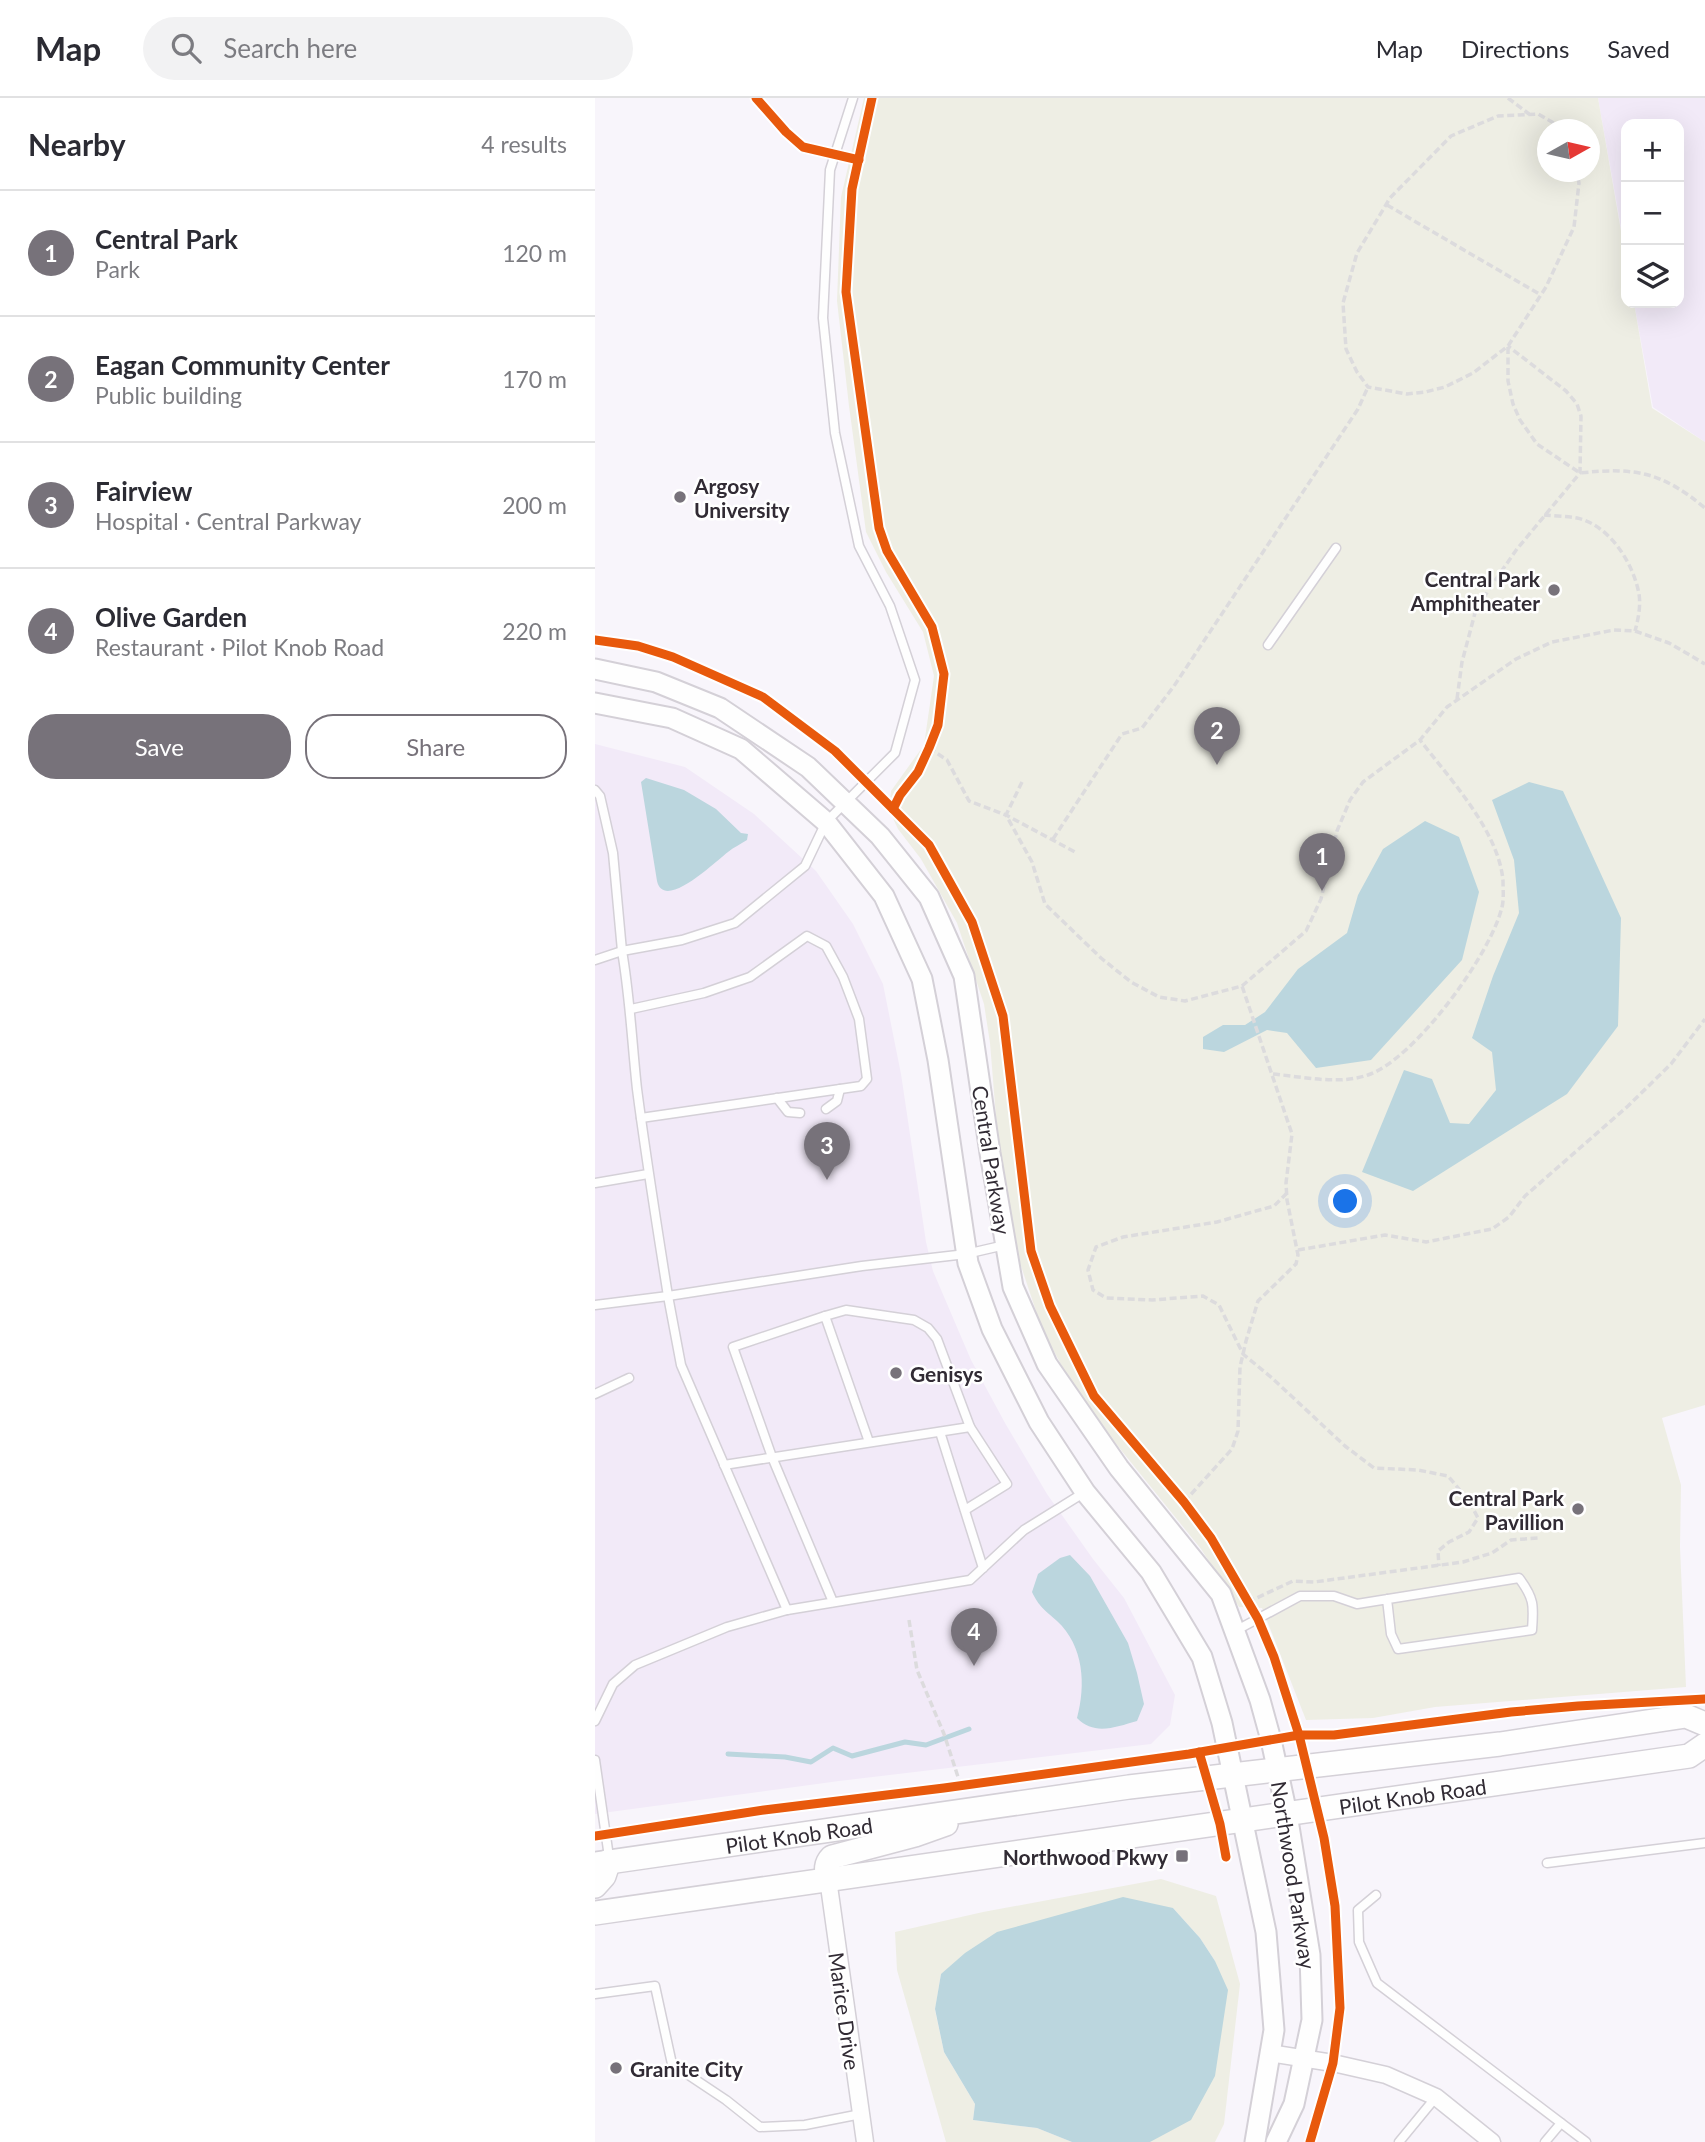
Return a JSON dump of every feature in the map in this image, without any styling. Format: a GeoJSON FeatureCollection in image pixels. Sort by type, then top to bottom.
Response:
{"type":"FeatureCollection","features":[{"type":"Feature","properties":{"kind":"main road","name":"Pilot Knob Road"},"geometry":{"type":"LineString","coordinates":[[602,1862],[1129,1787],[1500,1744],[1686,1716],[1705,1724]]}},
{"type":"Feature","properties":{"kind":"main road","name":"Pilot Knob Road"},"geometry":{"type":"LineString","coordinates":[[595,1913],[1689,1756],[1705,1745]]}},
{"type":"Feature","properties":{"kind":"main road","name":"Pilot Knob Road"},"geometry":{"type":"LineString","coordinates":[[828,1879],[825,1869],[832,1857],[926,1831],[988,1808]]}},
{"type":"Feature","properties":{"kind":"main road"},"geometry":{"type":"LineString","coordinates":[[595,1886],[604,1877],[602,1862]]}},
{"type":"Feature","properties":{"kind":"street","name":"Central Parkway"},"geometry":{"type":"LineString","coordinates":[[595,669],[656,682],[720,708],[808,767],[880,836],[929,897],[964,976],[1013,1287],[1047,1364],[1119,1468],[1221,1594],[1259,1700],[1277,1771]]}},
{"type":"Feature","properties":{"kind":"street","name":"Central Parkway"},"geometry":{"type":"LineString","coordinates":[[595,703],[672,718],[741,749],[826,822],[884,896],[922,979],[938,1060],[966,1254],[997,1340],[1039,1422],[1085,1492],[1151,1572],[1202,1657],[1222,1723],[1233,1776]]}},
{"type":"Feature","properties":{"kind":"street","name":"Northwood Parkway"},"geometry":{"type":"LineString","coordinates":[[1276,2142],[1294,2104],[1312,2020],[1310,1955],[1287,1814],[1277,1771]]}},
{"type":"Feature","properties":{"kind":"street","name":"Northwood Parkway"},"geometry":{"type":"LineString","coordinates":[[1233,1776],[1266,1932],[1273,2030],[1255,2142]]}},
{"type":"Feature","properties":{"kind":"street","name":"Marice Drive"},"geometry":{"type":"LineString","coordinates":[[828,1879],[865,2142]]}},
{"type":"Feature","properties":{"kind":"street"},"geometry":{"type":"LineString","coordinates":[[1269,2053],[1386,2075],[1436,2097],[1492,2142]]}},
{"type":"Feature","properties":{"kind":"lane"},"geometry":{"type":"LineString","coordinates":[[595,960],[621,951],[682,940],[735,923],[804,866],[826,822],[895,753],[915,680],[890,606],[859,546],[835,433],[824,318],[830,170],[853,98]]}},
{"type":"Feature","properties":{"kind":"lane"},"geometry":{"type":"LineString","coordinates":[[1268,645],[1336,548]]}},
{"type":"Feature","properties":{"kind":"lane"},"geometry":{"type":"LineString","coordinates":[[595,790],[600,796],[613,853],[621,951],[631,1009],[648,1174],[681,1365],[787,1610]]}},
{"type":"Feature","properties":{"kind":"lane"},"geometry":{"type":"LineString","coordinates":[[631,1009],[703,993],[750,977],[807,936],[826,946],[843,977],[859,1019],[867,1079],[861,1086],[642,1118]]}},
{"type":"Feature","properties":{"kind":"lane"},"geometry":{"type":"LineString","coordinates":[[826,1109],[837,1101],[840,1089]]}},
{"type":"Feature","properties":{"kind":"lane"},"geometry":{"type":"LineString","coordinates":[[777,1098],[788,1112],[800,1113]]}},
{"type":"Feature","properties":{"kind":"lane"},"geometry":{"type":"LineString","coordinates":[[595,1183],[648,1174]]}},
{"type":"Feature","properties":{"kind":"lane"},"geometry":{"type":"LineString","coordinates":[[595,1305],[862,1266],[966,1254],[1006,1245]]}},
{"type":"Feature","properties":{"kind":"lane"},"geometry":{"type":"LineString","coordinates":[[833,1602],[772,1457],[733,1348],[846,1310],[914,1320],[928,1328],[937,1339],[970,1427],[1007,1483],[964,1510]]}},
{"type":"Feature","properties":{"kind":"lane"},"geometry":{"type":"LineString","coordinates":[[825,1316],[869,1442]]}},
{"type":"Feature","properties":{"kind":"lane"},"geometry":{"type":"LineString","coordinates":[[595,1394],[629,1378]]}},
{"type":"Feature","properties":{"kind":"lane"},"geometry":{"type":"LineString","coordinates":[[725,1465],[970,1427]]}},
{"type":"Feature","properties":{"kind":"lane"},"geometry":{"type":"LineString","coordinates":[[940,1432],[982,1568]]}},
{"type":"Feature","properties":{"kind":"lane"},"geometry":{"type":"LineString","coordinates":[[595,1721],[613,1684],[635,1665],[727,1626],[787,1610],[970,1580],[1024,1530],[1085,1492]]}},
{"type":"Feature","properties":{"kind":"lane"},"geometry":{"type":"LineString","coordinates":[[1235,1631],[1300,1597],[1334,1596],[1357,1604],[1519,1578],[1531,1594],[1532,1630],[1398,1650],[1391,1634],[1387,1600]]}},
{"type":"Feature","properties":{"kind":"lane"},"geometry":{"type":"LineString","coordinates":[[595,1760],[602,1862]]}},
{"type":"Feature","properties":{"kind":"lane"},"geometry":{"type":"LineString","coordinates":[[1547,1863],[1705,1843]]}},
{"type":"Feature","properties":{"kind":"lane"},"geometry":{"type":"LineString","coordinates":[[1376,1895],[1358,1910],[1359,1942],[1377,1983],[1586,2142]]}},
{"type":"Feature","properties":{"kind":"lane"},"geometry":{"type":"LineString","coordinates":[[595,1994],[655,1986],[671,2064],[726,2100],[760,2127],[805,2125],[861,2114]]}},
{"type":"Feature","properties":{"kind":"lane"},"geometry":{"type":"LineString","coordinates":[[1399,2142],[1436,2097]]}},
{"type":"Feature","properties":{"kind":"lane"},"geometry":{"type":"LineString","coordinates":[[1545,2142],[1561,2123]]}},
{"type":"Feature","properties":{"kind":"path"},"geometry":{"type":"LineString","coordinates":[[1508,98],[1530,115]]}},
{"type":"Feature","properties":{"kind":"path"},"geometry":{"type":"LineString","coordinates":[[1547,119],[1538,114],[1498,117],[1451,136],[1390,198],[1357,253],[1343,303],[1346,349],[1368,387],[1407,394],[1445,387],[1473,373],[1508,346],[1541,295],[1574,227],[1579,182]]}},
{"type":"Feature","properties":{"kind":"path"},"geometry":{"type":"LineString","coordinates":[[1387,205],[1541,295]]}},
{"type":"Feature","properties":{"kind":"path"},"geometry":{"type":"LineString","coordinates":[[1508,346],[1508,381],[1513,404],[1520,420],[1537,444],[1580,473],[1635,471],[1659,478],[1684,490],[1705,508]]}},
{"type":"Feature","properties":{"kind":"path"},"geometry":{"type":"LineString","coordinates":[[1457,699],[1462,662],[1475,614],[1489,589],[1544,515],[1580,473],[1581,416],[1577,404],[1566,391],[1508,346]]}},
{"type":"Feature","properties":{"kind":"path"},"geometry":{"type":"LineString","coordinates":[[1053,839],[1122,734],[1142,727],[1174,686],[1358,409],[1368,387]]}},
{"type":"Feature","properties":{"kind":"path"},"geometry":{"type":"LineString","coordinates":[[1544,515],[1578,518],[1601,529],[1618,546],[1632,571],[1639,594],[1636,632]]}},
{"type":"Feature","properties":{"kind":"path"},"geometry":{"type":"LineString","coordinates":[[1006,815],[1032,862],[1045,904],[1101,958],[1131,982],[1159,997],[1185,1001],[1242,986],[1306,931],[1321,899],[1337,831],[1350,800],[1363,782],[1420,740],[1447,707],[1516,659],[1552,642],[1614,631],[1636,632],[1669,643],[1705,664]]}},
{"type":"Feature","properties":{"kind":"path"},"geometry":{"type":"LineString","coordinates":[[924,760],[933,737]]}},
{"type":"Feature","properties":{"kind":"path"},"geometry":{"type":"LineString","coordinates":[[1273,1074],[1343,1081],[1371,1074],[1396,1058],[1421,1034],[1463,984],[1489,940],[1502,906],[1503,880],[1499,862],[1483,824],[1420,740]]}},
{"type":"Feature","properties":{"kind":"path"},"geometry":{"type":"LineString","coordinates":[[929,748],[947,760],[969,801],[1006,815],[1075,852]]}},
{"type":"Feature","properties":{"kind":"path"},"geometry":{"type":"LineString","coordinates":[[1006,815],[1022,782]]}},
{"type":"Feature","properties":{"kind":"path"},"geometry":{"type":"LineString","coordinates":[[1184,1502],[1232,1449],[1238,1431],[1240,1367],[1258,1301],[1296,1264],[1298,1255],[1287,1193],[1287,1159],[1292,1134],[1242,986]]}},
{"type":"Feature","properties":{"kind":"path"},"geometry":{"type":"LineString","coordinates":[[1297,1250],[1385,1235],[1426,1242],[1492,1229],[1509,1217],[1525,1196],[1671,1064],[1705,1018]]}},
{"type":"Feature","properties":{"kind":"path"},"geometry":{"type":"LineString","coordinates":[[1287,1193],[1275,1206],[1217,1222],[1123,1237],[1096,1247],[1088,1270],[1093,1290],[1106,1298],[1152,1300],[1203,1296],[1219,1305],[1243,1354],[1345,1446],[1374,1468],[1418,1469],[1448,1476],[1469,1501],[1478,1518],[1469,1532],[1448,1542],[1438,1551],[1439,1566]]}},
{"type":"Feature","properties":{"kind":"path"},"geometry":{"type":"LineString","coordinates":[[1175,1491],[1191,1511]]}},
{"type":"Feature","properties":{"kind":"path"},"geometry":{"type":"LineString","coordinates":[[1248,1602],[1293,1581],[1314,1582],[1463,1562],[1492,1553],[1511,1540],[1538,1538]]}},
{"type":"Feature","properties":{"kind":"path"},"geometry":{"type":"LineString","coordinates":[[1242,1592],[1258,1619]]}},
{"type":"Feature","properties":{"kind":"path"},"geometry":{"type":"LineString","coordinates":[[909,1620],[917,1670],[953,1759],[957,1786],[975,1784]]}},
{"type":"Feature","properties":{"kind":"shaded area"},"geometry":{"type":"Polygon","coordinates":[[[864,98],[1598,98],[1621,231],[1621,308],[1635,308],[1652,408],[1705,442],[1705,1405],[1662,1418],[1681,1485],[1680,1547],[1686,1687],[1435,1707],[1373,1718],[1306,1720],[1262,1608],[1239,1607],[1201,1549],[1079,1398],[1042,1329],[1016,1251],[998,1141],[984,1004],[957,923],[921,859],[898,829],[889,810],[891,791],[924,745],[934,676],[923,632],[886,572],[866,532],[837,301],[841,197],[864,98]]]}},
{"type":"Feature","properties":{"kind":"shaded area"},"geometry":{"type":"Polygon","coordinates":[[[1598,98],[1705,98],[1705,442],[1653,407],[1635,308],[1684,308],[1684,119],[1621,119],[1621,228],[1598,98]]]}},
{"type":"Feature","properties":{"kind":"shaded area"},"geometry":{"type":"Polygon","coordinates":[[[595,744],[685,767],[754,814],[816,871],[853,924],[883,984],[901,1074],[926,1242],[933,1271],[971,1360],[1005,1423],[1047,1494],[1124,1598],[1175,1695],[1170,1725],[1151,1744],[839,1781],[595,1814],[595,744]]]}},
{"type":"Feature","properties":{"kind":"shaded area"},"geometry":{"type":"Polygon","coordinates":[[[1161,1879],[1216,1896],[1240,1984],[1224,2124],[1215,2142],[1150,2142],[1215,1961],[1200,1938],[1173,1908],[941,1974],[935,2010],[944,2052],[975,2104],[973,2120],[1037,2128],[1072,2142],[946,2142],[897,1970],[895,1932],[983,1912],[1161,1879]]]}},
{"type":"Feature","properties":{"kind":"water"},"geometry":{"type":"Polygon","coordinates":[[[646,778],[684,790],[716,809],[741,833],[748,834],[747,840],[730,850],[691,882],[669,891],[662,889],[657,881],[641,782],[646,778]]]}},
{"type":"Feature","properties":{"kind":"water"},"geometry":{"type":"Polygon","coordinates":[[[1529,782],[1563,791],[1621,918],[1618,1026],[1567,1094],[1413,1191],[1362,1172],[1404,1070],[1432,1079],[1450,1123],[1469,1124],[1496,1090],[1492,1052],[1472,1038],[1493,976],[1519,913],[1514,860],[1492,800],[1529,782]]]}},
{"type":"Feature","properties":{"kind":"water"},"geometry":{"type":"Polygon","coordinates":[[[1425,821],[1459,837],[1479,892],[1462,960],[1371,1060],[1316,1068],[1287,1033],[1267,1030],[1224,1052],[1203,1049],[1203,1037],[1223,1025],[1245,1025],[1265,1012],[1298,969],[1347,933],[1358,895],[1383,849],[1425,821]]]}},
{"type":"Feature","properties":{"kind":"water"},"geometry":{"type":"Polygon","coordinates":[[[1070,1555],[1090,1576],[1128,1643],[1144,1704],[1137,1721],[1098,1728],[1084,1724],[1077,1718],[1082,1679],[1078,1654],[1066,1631],[1040,1605],[1032,1592],[1038,1574],[1060,1558],[1070,1555]]]}},
{"type":"Feature","properties":{"kind":"water"},"geometry":{"type":"Polygon","coordinates":[[[1123,1897],[1173,1908],[1200,1938],[1215,1961],[1228,1990],[1215,2076],[1191,2120],[1150,2142],[1072,2142],[1037,2128],[973,2120],[975,2104],[944,2052],[935,2009],[941,1974],[965,1953],[997,1932],[1123,1897]]]}},
{"type":"Feature","properties":{"kind":"waterway"},"geometry":{"type":"LineString","coordinates":[[728,1754],[785,1757],[811,1762],[833,1748],[852,1756],[905,1742],[926,1745],[969,1729]]}},
{"type":"Feature","properties":{"kind":"cycle path"},"geometry":{"type":"LineString","coordinates":[[756,98],[803,147],[859,160]]}},
{"type":"Feature","properties":{"kind":"cycle path"},"geometry":{"type":"LineString","coordinates":[[872,98],[852,189],[846,292],[879,528],[887,551],[932,627],[944,674],[938,725],[918,772],[893,809]]}},
{"type":"Feature","properties":{"kind":"cycle path"},"geometry":{"type":"LineString","coordinates":[[595,640],[638,646],[673,657],[763,697],[835,751],[929,845],[972,922],[1003,1016],[1031,1251],[1050,1306],[1094,1396],[1211,1538],[1258,1619],[1274,1657],[1299,1735],[1324,1838],[1335,1906],[1340,2008],[1333,2063],[1310,2142]]}},
{"type":"Feature","properties":{"kind":"cycle path"},"geometry":{"type":"LineString","coordinates":[[595,1836],[764,1810],[1189,1754],[1299,1735],[1334,1735],[1578,1706],[1705,1699]]}},
{"type":"Feature","properties":{"kind":"cycle path"},"geometry":{"type":"LineString","coordinates":[[1199,1752],[1220,1824],[1226,1857]]}},
{"type":"Feature","properties":{"kind":"place","name":"Argosy University"},"geometry":{"type":"Point","coordinates":[680,497]}},
{"type":"Feature","properties":{"kind":"place","name":"Central Park Amphitheater"},"geometry":{"type":"Point","coordinates":[1554,590]}},
{"type":"Feature","properties":{"kind":"place","name":"Eagan Community Center"},"geometry":{"type":"Point","coordinates":[1217,765]}},
{"type":"Feature","properties":{"kind":"place","name":"Central Park"},"geometry":{"type":"Point","coordinates":[1322,891]}},
{"type":"Feature","properties":{"kind":"place","name":"Fairview"},"geometry":{"type":"Point","coordinates":[827,1180]}},
{"type":"Feature","properties":{"kind":"place","name":"Genisys"},"geometry":{"type":"Point","coordinates":[896,1373]}},
{"type":"Feature","properties":{"kind":"place","name":"Central Park Pavillion"},"geometry":{"type":"Point","coordinates":[1578,1509]}},
{"type":"Feature","properties":{"kind":"place","name":"Olive Garden"},"geometry":{"type":"Point","coordinates":[974,1666]}},
{"type":"Feature","properties":{"kind":"place","name":"Northwood Pkwy"},"geometry":{"type":"Point","coordinates":[1182,1856]}},
{"type":"Feature","properties":{"kind":"place","name":"Granite City"},"geometry":{"type":"Point","coordinates":[616,2068]}}]}
